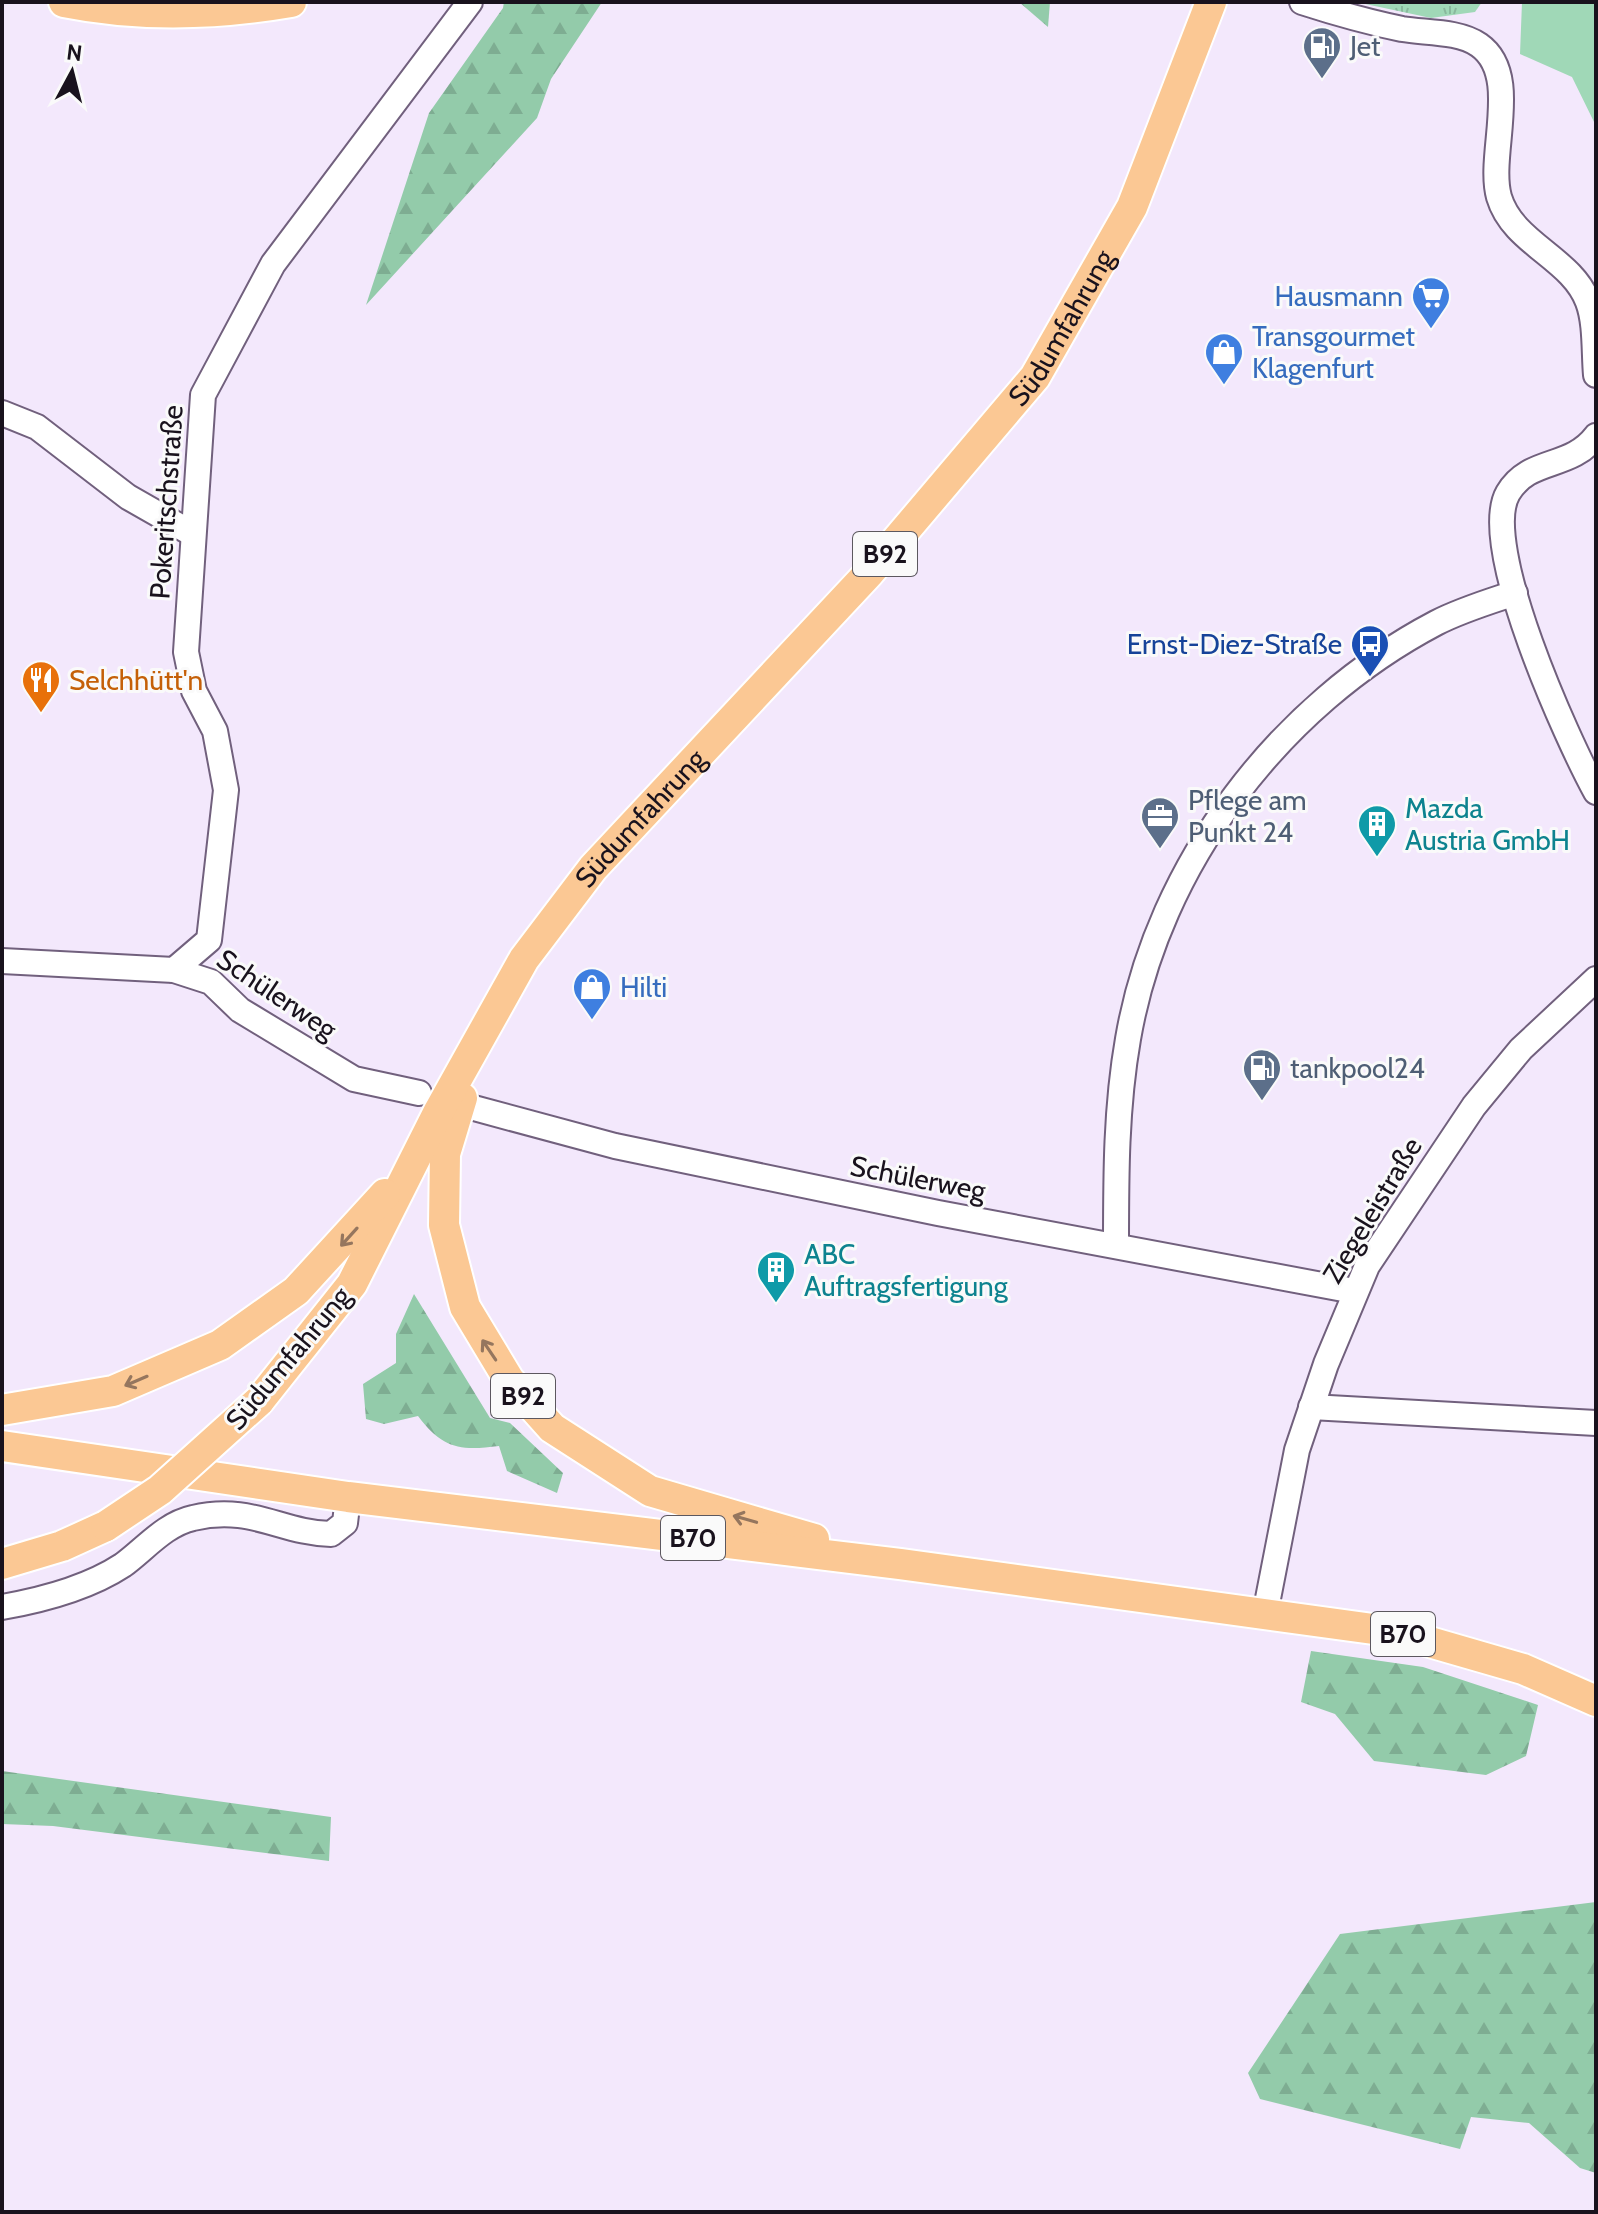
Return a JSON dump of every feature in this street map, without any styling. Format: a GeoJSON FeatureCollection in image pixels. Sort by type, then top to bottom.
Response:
{"type":"FeatureCollection","features":[{"type":"Feature","properties":{"kind":"main road"},"geometry":{"type":"LineString","coordinates":[[64,2],[158,13],[222,11],[291,2]]}},
{"type":"Feature","properties":{"kind":"main road","name":"Südumfahrung"},"geometry":{"type":"LineString","coordinates":[[2,1564],[62,1546],[106,1526],[160,1490],[259,1401],[352,1284],[417,1156],[524,959],[593,868],[868,574],[1035,377],[1132,207],[1211,2]]}},
{"type":"Feature","properties":{"kind":"main road","name":"B92"},"geometry":{"type":"LineString","coordinates":[[499,1005],[456,1113],[445,1154],[442,1191],[444,1225],[465,1307],[509,1380],[552,1428],[650,1491],[900,1564]]}},
{"type":"Feature","properties":{"kind":"main road","name":"B92"},"geometry":{"type":"LineString","coordinates":[[2,1410],[113,1391],[220,1345],[296,1291],[346,1241],[417,1156]]}},
{"type":"Feature","properties":{"kind":"main road","name":"B70"},"geometry":{"type":"LineString","coordinates":[[2,1446],[348,1497],[900,1564],[1395,1632],[1523,1669],[1596,1701]]}},
{"type":"Feature","properties":{"kind":"street","name":"Pokeritschstraße"},"geometry":{"type":"LineString","coordinates":[[211,982],[209,940],[226,790],[215,731],[194,691],[186,652],[203,395],[273,264],[470,2]]}},
{"type":"Feature","properties":{"kind":"street"},"geometry":{"type":"LineString","coordinates":[[1302,2],[1354,19],[1462,38],[1480,46],[1494,63],[1501,86],[1499,196],[1515,227],[1573,278],[1589,303],[1596,375]]}},
{"type":"Feature","properties":{"kind":"street"},"geometry":{"type":"LineString","coordinates":[[2,413],[37,427],[128,497],[193,534]]}},
{"type":"Feature","properties":{"kind":"street"},"geometry":{"type":"LineString","coordinates":[[1596,436],[1583,452],[1521,475],[1505,496],[1501,523],[1515,593],[1553,704],[1596,792]]}},
{"type":"Feature","properties":{"kind":"street"},"geometry":{"type":"LineString","coordinates":[[1116,1245],[1119,1106],[1136,1000],[1170,907],[1223,813],[1285,736],[1354,677],[1436,623],[1515,593]]}},
{"type":"Feature","properties":{"kind":"street"},"geometry":{"type":"LineString","coordinates":[[174,970],[209,940]]}},
{"type":"Feature","properties":{"kind":"street","name":"Schülerweg"},"geometry":{"type":"LineString","coordinates":[[2,961],[174,970],[211,982],[240,1010],[354,1079],[419,1093]]}},
{"type":"Feature","properties":{"kind":"street","name":"Ziegeleistraße"},"geometry":{"type":"LineString","coordinates":[[1265,1614],[1288,1480],[1354,1291],[1426,1174],[1474,1106],[1521,1049],[1596,979]]}},
{"type":"Feature","properties":{"kind":"street","name":"Schülerweg"},"geometry":{"type":"LineString","coordinates":[[474,1108],[615,1146],[923,1210],[1354,1291]]}},
{"type":"Feature","properties":{"kind":"street"},"geometry":{"type":"LineString","coordinates":[[1311,1407],[1596,1423]]}},
{"type":"Feature","properties":{"kind":"street"},"geometry":{"type":"LineString","coordinates":[[2,1607],[55,1595],[94,1580],[120,1566],[176,1523],[191,1518],[239,1514],[331,1534],[345,1523],[348,1497]]}},
{"type":"Feature","properties":{"kind":"green space"},"geometry":{"type":"Polygon","coordinates":[[[504,2],[602,2],[551,79],[537,118],[366,305],[429,113],[503,8],[504,2]]]}},
{"type":"Feature","properties":{"kind":"green space"},"geometry":{"type":"Polygon","coordinates":[[[1019,2],[1050,2],[1048,27],[1019,2]]]}},
{"type":"Feature","properties":{"kind":"green space"},"geometry":{"type":"Polygon","coordinates":[[[1356,2],[1482,2],[1475,12],[1431,18],[1356,2]]]}},
{"type":"Feature","properties":{"kind":"green space"},"geometry":{"type":"Polygon","coordinates":[[[1522,2],[1596,2],[1596,126],[1572,77],[1520,54],[1522,2]]]}},
{"type":"Feature","properties":{"kind":"green space"},"geometry":{"type":"Polygon","coordinates":[[[414,1294],[490,1418],[510,1423],[563,1473],[557,1493],[507,1471],[499,1446],[473,1448],[453,1445],[436,1435],[418,1416],[384,1424],[366,1419],[363,1384],[396,1363],[396,1334],[414,1294]]]}},
{"type":"Feature","properties":{"kind":"green space"},"geometry":{"type":"Polygon","coordinates":[[[1311,1651],[1423,1667],[1538,1705],[1526,1756],[1486,1775],[1374,1761],[1335,1714],[1301,1702],[1311,1651]]]}},
{"type":"Feature","properties":{"kind":"green space"},"geometry":{"type":"Polygon","coordinates":[[[2,1771],[331,1817],[329,1861],[53,1826],[2,1824],[2,1771]]]}},
{"type":"Feature","properties":{"kind":"green space"},"geometry":{"type":"Polygon","coordinates":[[[1596,1902],[1596,2173],[1580,2168],[1529,2123],[1471,2117],[1460,2149],[1260,2099],[1248,2073],[1340,1934],[1596,1902]]]}},
{"type":"Feature","properties":{"kind":"place","name":"Jet"},"geometry":{"type":"Point","coordinates":[1322,80]}},
{"type":"Feature","properties":{"kind":"place","name":"Hausmann"},"geometry":{"type":"Point","coordinates":[1431,330]}},
{"type":"Feature","properties":{"kind":"place","name":"Transgourmet Klagenfurt"},"geometry":{"type":"Point","coordinates":[1224,386]}},
{"type":"Feature","properties":{"kind":"place","name":"Ernst-Diez-Straße"},"geometry":{"type":"Point","coordinates":[1370,678]}},
{"type":"Feature","properties":{"kind":"place","name":"Selchhütt'n"},"geometry":{"type":"Point","coordinates":[41,714]}},
{"type":"Feature","properties":{"kind":"place","name":"Pflege am Punkt 24"},"geometry":{"type":"Point","coordinates":[1160,850]}},
{"type":"Feature","properties":{"kind":"place","name":"Mazda Austria GmbH"},"geometry":{"type":"Point","coordinates":[1377,858]}},
{"type":"Feature","properties":{"kind":"place","name":"Hilti"},"geometry":{"type":"Point","coordinates":[592,1021]}},
{"type":"Feature","properties":{"kind":"place","name":"tankpool24"},"geometry":{"type":"Point","coordinates":[1262,1102]}},
{"type":"Feature","properties":{"kind":"place","name":"ABC Auftragsfertigung"},"geometry":{"type":"Point","coordinates":[776,1304]}}]}
